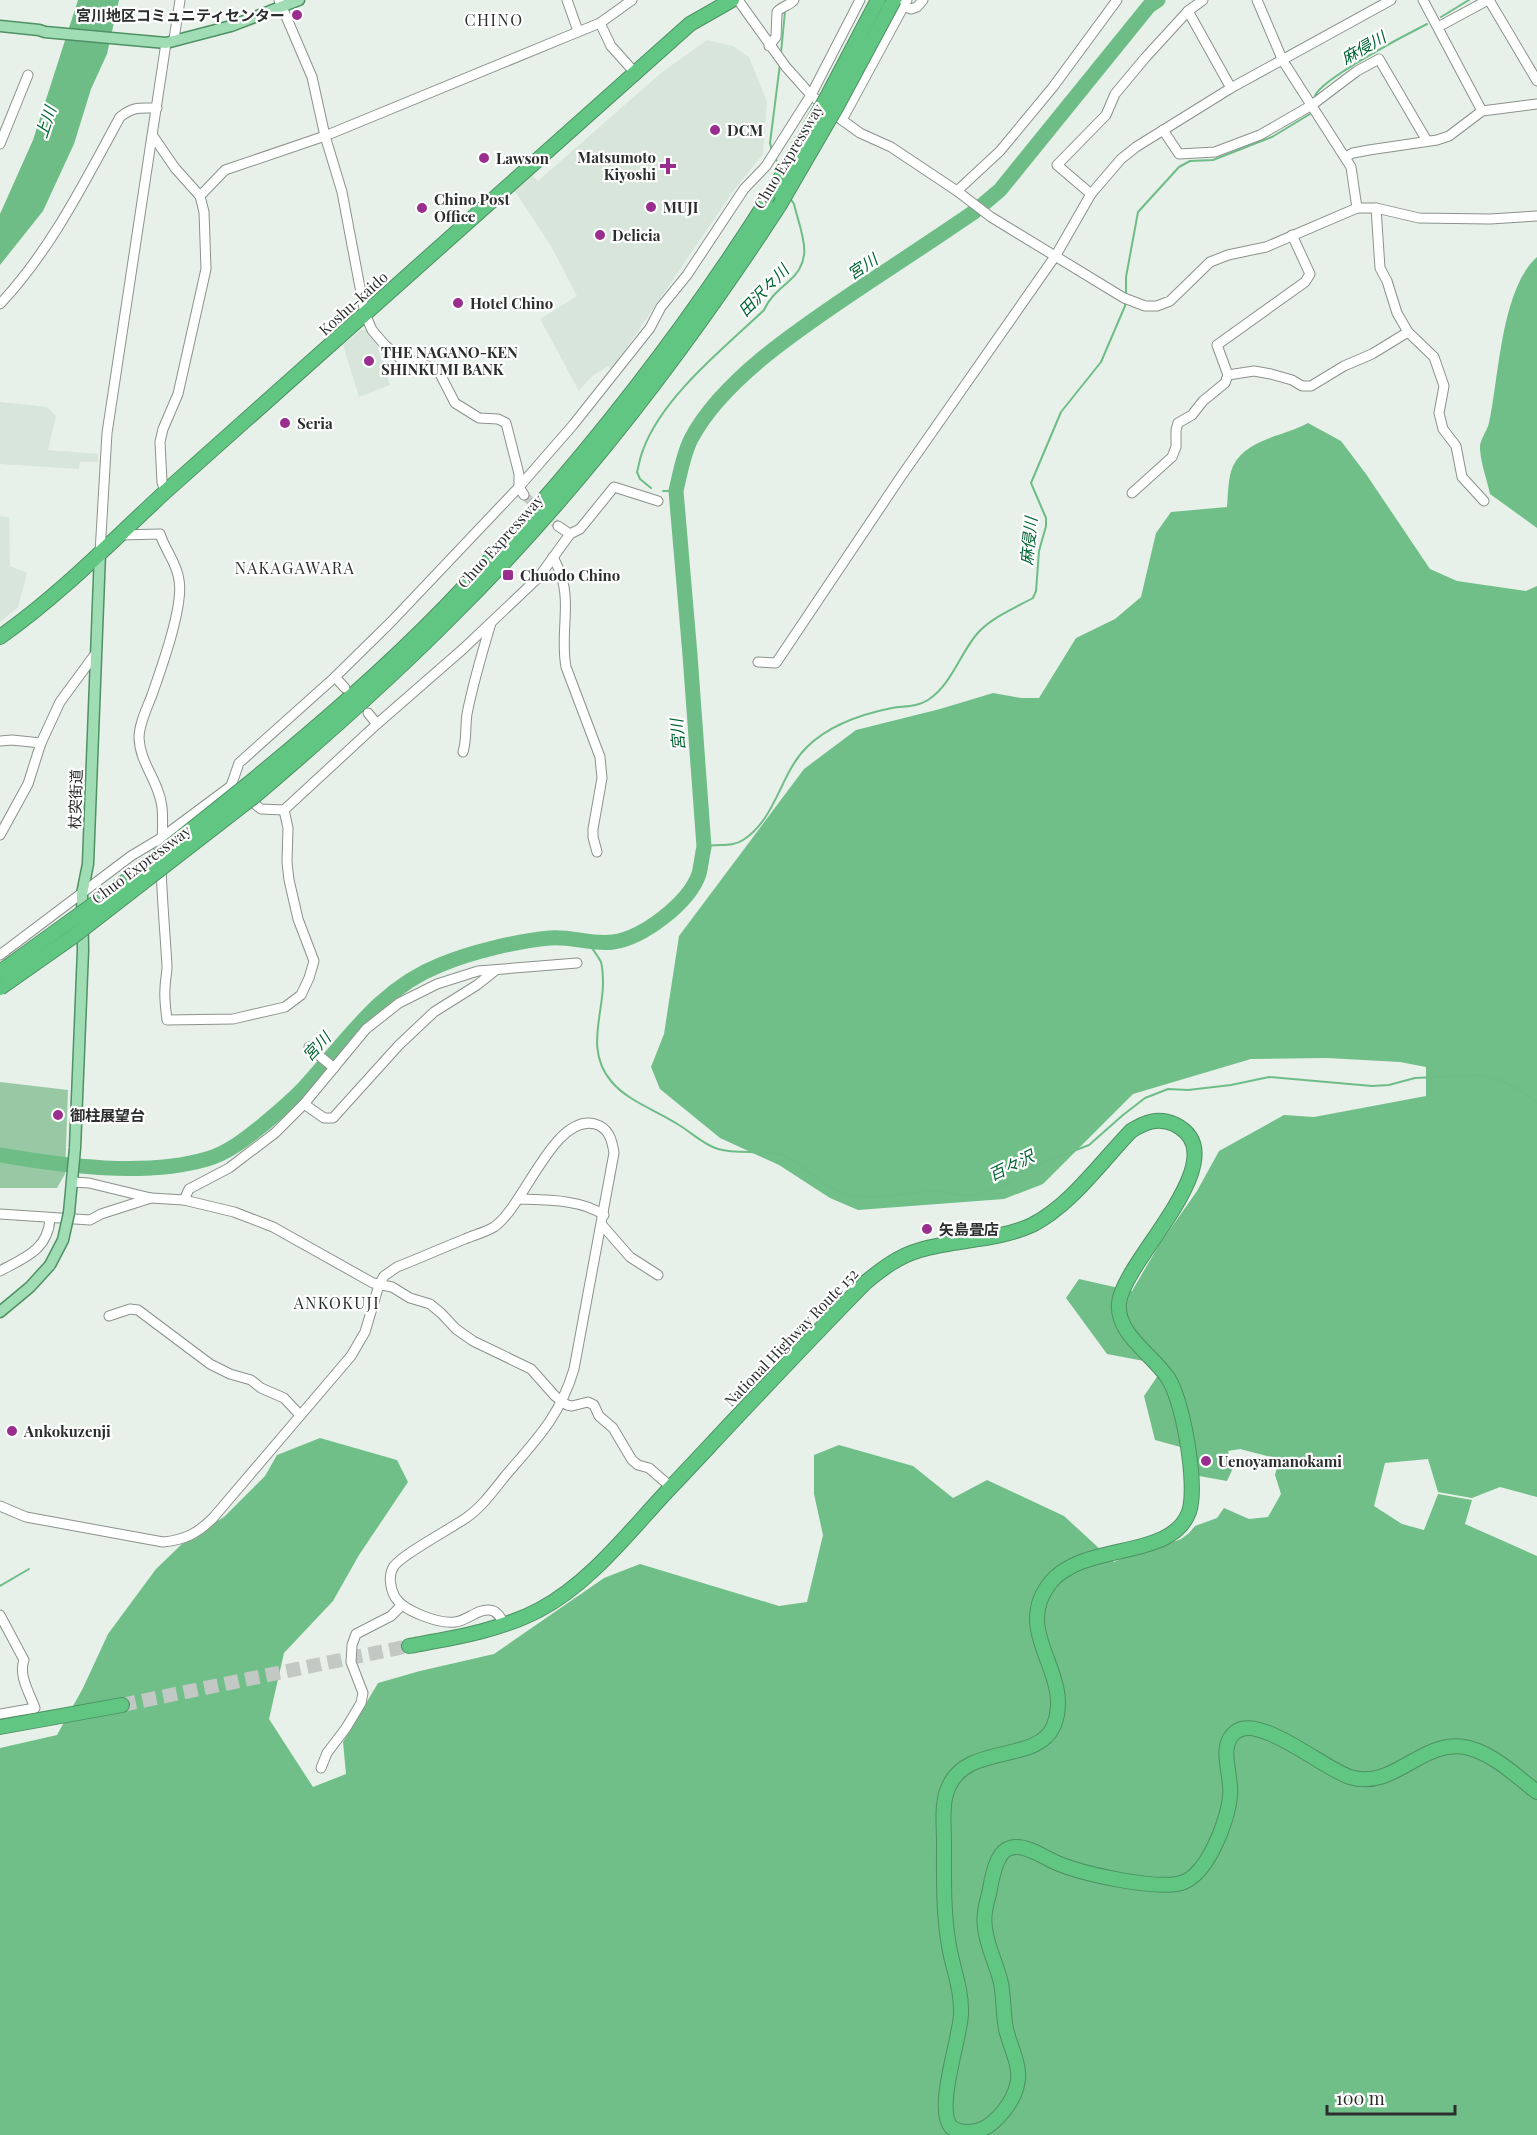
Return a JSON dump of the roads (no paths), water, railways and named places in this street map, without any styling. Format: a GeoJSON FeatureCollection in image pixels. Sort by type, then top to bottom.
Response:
{"type":"FeatureCollection","features":[{"type":"Feature","properties":{"kind":"highway","name":"Koshu-kaido"},"geometry":{"type":"LineString","coordinates":[[0,637],[21,622],[100,553],[165,492],[690,24],[732,0]]}},
{"type":"Feature","properties":{"kind":"highway","name":"Chuo Expressway"},"geometry":{"type":"LineString","coordinates":[[0,988],[74,936],[252,790],[446,606],[533,513],[646,376],[736,249],[773,191],[826,99],[878,0]]}},
{"type":"Feature","properties":{"kind":"highway","name":"Chuo Expressway"},"geometry":{"type":"LineString","coordinates":[[0,972],[252,790],[336,726],[408,660],[494,573],[541,521],[649,392],[744,260],[779,206],[899,2]]}},
{"type":"Feature","properties":{"kind":"highway","name":"National Highway Route 152"},"geometry":{"type":"LineString","coordinates":[[409,1646],[459,1637],[504,1624],[548,1605],[585,1578],[866,1282],[892,1262],[918,1250],[1003,1234],[1033,1224],[1068,1198],[1131,1131],[1142,1124],[1156,1120],[1169,1122],[1182,1129],[1193,1142],[1195,1155],[1193,1168],[1178,1202],[1128,1276],[1119,1303],[1119,1317],[1126,1332],[1158,1365],[1174,1389],[1191,1469],[1190,1510],[1185,1522],[1169,1536],[1147,1544],[1079,1561],[1057,1576],[1048,1586],[1039,1604],[1036,1626],[1039,1642],[1056,1680],[1059,1699],[1056,1721],[1048,1735],[1036,1745],[990,1755],[965,1769],[953,1778],[946,1795],[943,1818],[944,1890],[949,1947],[960,1990],[962,2013],[945,2097],[945,2114],[953,2129],[970,2134],[981,2131],[993,2122],[1011,2100],[1017,2085],[1018,2071],[1005,2024],[1001,1983],[985,1928],[985,1913],[997,1862],[1008,1848],[1029,1849],[1057,1863],[1093,1876],[1176,1885],[1189,1881],[1206,1863],[1230,1800],[1231,1786],[1226,1752],[1229,1740],[1237,1730],[1246,1727],[1257,1728],[1346,1776],[1363,1780],[1383,1778],[1412,1760],[1437,1749],[1456,1746],[1471,1749],[1494,1760],[1537,1792]]}},
{"type":"Feature","properties":{"kind":"highway"},"geometry":{"type":"LineString","coordinates":[[0,1727],[122,1705]]}},
{"type":"Feature","properties":{"kind":"main road"},"geometry":{"type":"LineString","coordinates":[[0,26],[45,32],[170,41],[231,26],[281,4],[299,0]]}},
{"type":"Feature","properties":{"kind":"main road","name":"杖突街道"},"geometry":{"type":"LineString","coordinates":[[0,1312],[30,1287],[50,1265],[63,1240],[69,1213],[75,1148],[83,950],[82,894],[87,864],[100,553]]}},
{"type":"Feature","properties":{"kind":"street"},"geometry":{"type":"LineString","coordinates":[[100,553],[107,433],[157,108],[180,0]]}},
{"type":"Feature","properties":{"kind":"street"},"geometry":{"type":"LineString","coordinates":[[567,0],[578,31]]}},
{"type":"Feature","properties":{"kind":"street"},"geometry":{"type":"LineString","coordinates":[[200,196],[225,170],[325,136],[600,22],[632,0]]}},
{"type":"Feature","properties":{"kind":"street"},"geometry":{"type":"LineString","coordinates":[[738,0],[769,46],[811,95],[842,120],[860,133],[891,147],[992,217],[1128,299],[1145,306],[1157,306],[1170,302],[1210,262],[1228,255],[1266,247],[1357,208],[1376,208],[1419,218],[1490,219],[1537,216]]}},
{"type":"Feature","properties":{"kind":"street"},"geometry":{"type":"LineString","coordinates":[[0,956],[131,856],[160,838],[231,786],[239,763],[335,677],[521,491],[650,328],[661,307],[687,275],[744,189],[770,160],[811,95],[860,0]]}},
{"type":"Feature","properties":{"kind":"street"},"geometry":{"type":"LineString","coordinates":[[842,120],[899,2],[911,9],[917,7],[923,0]]}},
{"type":"Feature","properties":{"kind":"street"},"geometry":{"type":"LineString","coordinates":[[958,192],[1000,151],[1053,87],[1118,0]]}},
{"type":"Feature","properties":{"kind":"street"},"geometry":{"type":"LineString","coordinates":[[1091,194],[1057,165],[1106,115],[1115,94],[1145,58],[1188,11],[1203,0]]}},
{"type":"Feature","properties":{"kind":"street"},"geometry":{"type":"LineString","coordinates":[[758,662],[776,663],[900,478],[1056,255],[1091,194],[1121,159],[1136,147],[1231,88],[1391,0]]}},
{"type":"Feature","properties":{"kind":"street"},"geometry":{"type":"LineString","coordinates":[[1423,0],[1482,111]]}},
{"type":"Feature","properties":{"kind":"street"},"geometry":{"type":"LineString","coordinates":[[1438,27],[1488,0],[1537,81]]}},
{"type":"Feature","properties":{"kind":"street"},"geometry":{"type":"LineString","coordinates":[[1259,1],[1283,61],[1350,167],[1357,208]]}},
{"type":"Feature","properties":{"kind":"street"},"geometry":{"type":"LineString","coordinates":[[281,4],[312,77],[325,136],[342,192],[365,314],[372,330],[402,360],[420,362],[439,372],[456,403],[479,418],[498,419],[506,423],[521,491]]}},
{"type":"Feature","properties":{"kind":"street"},"geometry":{"type":"LineString","coordinates":[[769,46],[776,37],[777,12],[788,4]]}},
{"type":"Feature","properties":{"kind":"street"},"geometry":{"type":"LineString","coordinates":[[1188,11],[1231,88]]}},
{"type":"Feature","properties":{"kind":"street"},"geometry":{"type":"LineString","coordinates":[[600,22],[611,46],[636,74]]}},
{"type":"Feature","properties":{"kind":"street"},"geometry":{"type":"LineString","coordinates":[[1163,130],[1179,154],[1215,152],[1260,135],[1312,105],[1357,71],[1379,59],[1427,141]]}},
{"type":"Feature","properties":{"kind":"street"},"geometry":{"type":"LineString","coordinates":[[0,144],[28,75]]}},
{"type":"Feature","properties":{"kind":"street"},"geometry":{"type":"LineString","coordinates":[[1345,158],[1353,153],[1437,140],[1449,136],[1482,111],[1537,104]]}},
{"type":"Feature","properties":{"kind":"street"},"geometry":{"type":"LineString","coordinates":[[0,304],[37,258],[75,199],[120,117],[130,109],[157,108]]}},
{"type":"Feature","properties":{"kind":"street"},"geometry":{"type":"LineString","coordinates":[[153,136],[175,168],[200,196],[204,212],[206,269],[197,300],[178,394],[160,442],[162,482],[165,492]]}},
{"type":"Feature","properties":{"kind":"street"},"geometry":{"type":"LineString","coordinates":[[1376,208],[1380,268],[1387,281],[1396,313],[1408,332],[1434,357],[1444,386],[1439,413],[1443,429],[1456,446],[1462,477],[1484,501]]}},
{"type":"Feature","properties":{"kind":"street"},"geometry":{"type":"LineString","coordinates":[[1132,493],[1172,457],[1176,447],[1178,423],[1192,415],[1203,401],[1225,383],[1228,375],[1217,345],[1285,298],[1305,282],[1310,274],[1292,235]]}},
{"type":"Feature","properties":{"kind":"street"},"geometry":{"type":"LineString","coordinates":[[1228,375],[1254,371],[1292,380],[1302,386],[1311,386],[1408,332]]}},
{"type":"Feature","properties":{"kind":"street"},"geometry":{"type":"LineString","coordinates":[[231,786],[261,809],[284,810],[539,577],[570,534],[580,529],[614,487],[658,501]]}},
{"type":"Feature","properties":{"kind":"street"},"geometry":{"type":"LineString","coordinates":[[558,526],[570,534]]}},
{"type":"Feature","properties":{"kind":"street"},"geometry":{"type":"LineString","coordinates":[[119,535],[160,534],[176,566],[180,582],[177,608],[166,651],[140,730],[140,754],[146,769],[154,779],[162,803],[163,827],[160,838],[167,969],[165,990],[167,1020],[244,1016],[285,1007],[301,995],[314,961],[298,919],[289,880],[288,828],[284,810]]}},
{"type":"Feature","properties":{"kind":"street"},"geometry":{"type":"LineString","coordinates":[[553,557],[562,576],[566,667],[600,757],[602,770],[593,829],[597,852]]}},
{"type":"Feature","properties":{"kind":"street"},"geometry":{"type":"LineString","coordinates":[[463,752],[466,718],[477,670],[492,621]]}},
{"type":"Feature","properties":{"kind":"street"},"geometry":{"type":"LineString","coordinates":[[0,836],[28,784],[41,743],[60,702],[96,653]]}},
{"type":"Feature","properties":{"kind":"street"},"geometry":{"type":"LineString","coordinates":[[335,677],[345,688]]}},
{"type":"Feature","properties":{"kind":"street"},"geometry":{"type":"LineString","coordinates":[[368,713],[377,724]]}},
{"type":"Feature","properties":{"kind":"street"},"geometry":{"type":"LineString","coordinates":[[0,741],[41,743]]}},
{"type":"Feature","properties":{"kind":"street"},"geometry":{"type":"LineString","coordinates":[[184,1200],[189,1189],[229,1168],[275,1133],[304,1104],[332,1067],[366,1029],[399,1003],[437,984],[478,971],[577,963]]}},
{"type":"Feature","properties":{"kind":"street"},"geometry":{"type":"LineString","coordinates":[[304,1104],[324,1118],[333,1118],[399,1046],[434,1012],[496,970]]}},
{"type":"Feature","properties":{"kind":"street"},"geometry":{"type":"LineString","coordinates":[[310,1048],[332,1067]]}},
{"type":"Feature","properties":{"kind":"street"},"geometry":{"type":"LineString","coordinates":[[0,1506],[26,1517],[163,1542],[177,1541],[200,1531],[361,1342],[384,1276],[397,1267],[493,1228],[507,1216],[545,1158],[564,1134],[576,1126],[592,1124],[602,1127],[610,1135],[614,1152],[574,1369],[563,1401],[547,1429],[479,1507],[446,1532],[399,1561],[393,1568],[390,1578],[401,1606],[429,1618],[456,1622],[488,1609],[499,1615],[504,1624]]}},
{"type":"Feature","properties":{"kind":"street"},"geometry":{"type":"LineString","coordinates":[[73,1179],[151,1198],[184,1200],[234,1212],[273,1227],[379,1285],[392,1287],[437,1308],[456,1329],[473,1341],[531,1369],[555,1396],[563,1401],[572,1406],[588,1402],[594,1405],[598,1416],[613,1428],[632,1460],[638,1465],[649,1468],[671,1487]]}},
{"type":"Feature","properties":{"kind":"street"},"geometry":{"type":"LineString","coordinates":[[0,1214],[90,1220],[101,1214],[151,1198]]}},
{"type":"Feature","properties":{"kind":"street"},"geometry":{"type":"LineString","coordinates":[[518,1199],[581,1205],[591,1207],[604,1215]]}},
{"type":"Feature","properties":{"kind":"street"},"geometry":{"type":"LineString","coordinates":[[0,1271],[34,1254],[49,1229],[50,1219]]}},
{"type":"Feature","properties":{"kind":"street"},"geometry":{"type":"LineString","coordinates":[[602,1226],[630,1257],[658,1275]]}},
{"type":"Feature","properties":{"kind":"street"},"geometry":{"type":"LineString","coordinates":[[109,1316],[130,1309],[138,1310],[210,1364],[230,1374],[251,1380],[261,1388],[284,1398],[300,1415]]}},
{"type":"Feature","properties":{"kind":"street"},"geometry":{"type":"LineString","coordinates":[[321,1768],[327,1753],[361,1703],[363,1693],[351,1662],[352,1645],[356,1634],[391,1616],[401,1606]]}},
{"type":"Feature","properties":{"kind":"street"},"geometry":{"type":"LineString","coordinates":[[0,1615],[24,1660],[21,1667],[23,1677],[35,1708],[0,1714]]}},
{"type":"Feature","properties":{"kind":"water","name":"上川"},"geometry":{"type":"Polygon","coordinates":[[[78,0],[119,0],[107,54],[91,89],[74,144],[43,211],[0,265],[0,214],[33,140],[78,0]]]}},
{"type":"Feature","properties":{"kind":"waterway","name":"宮川"},"geometry":{"type":"LineString","coordinates":[[0,1155],[77,1166],[131,1169],[157,1168],[207,1159],[230,1149],[264,1124],[305,1087],[369,1014],[401,986],[419,975],[466,956],[523,942],[558,938],[605,943],[625,939],[651,926],[675,907],[694,885],[699,874],[704,847],[676,491],[691,439],[723,395],[744,374],[790,336],[974,212],[1000,190],[1149,6],[1158,0]]}},
{"type":"Feature","properties":{"kind":"waterway","name":"麻侵川"},"geometry":{"type":"LineString","coordinates":[[1441,17],[1469,0]]}},
{"type":"Feature","properties":{"kind":"waterway","name":"田沢々川"},"geometry":{"type":"LineString","coordinates":[[781,53],[785,11]]}},
{"type":"Feature","properties":{"kind":"waterway","name":"麻侵川"},"geometry":{"type":"LineString","coordinates":[[1315,96],[1321,88],[1348,68],[1427,24]]}},
{"type":"Feature","properties":{"kind":"waterway","name":"田沢々川"},"geometry":{"type":"LineString","coordinates":[[772,151],[770,143],[780,64]]}},
{"type":"Feature","properties":{"kind":"waterway","name":"麻侵川"},"geometry":{"type":"LineString","coordinates":[[1126,295],[1126,277],[1138,212],[1179,167],[1190,161],[1213,160],[1272,137],[1310,114]]}},
{"type":"Feature","properties":{"kind":"waterway","name":"田沢々川"},"geometry":{"type":"LineString","coordinates":[[776,159],[780,170]]}},
{"type":"Feature","properties":{"kind":"waterway","name":"田沢々川"},"geometry":{"type":"LineString","coordinates":[[651,488],[640,479],[637,472],[643,450],[664,411],[696,374],[764,310],[771,298],[797,273],[802,264],[803,236],[794,204],[790,198]]}},
{"type":"Feature","properties":{"kind":"waterway","name":"麻侵川"},"geometry":{"type":"LineString","coordinates":[[704,847],[729,845],[743,840],[754,831],[771,808],[790,769],[807,747],[825,732],[858,717],[928,700],[943,686],[970,643],[988,623],[1033,598],[1036,591],[1039,551],[1046,518],[1031,483],[1061,412],[1101,362],[1125,306],[1125,301]]}},
{"type":"Feature","properties":{"kind":"waterway","name":"田沢々川"},"geometry":{"type":"LineString","coordinates":[[663,491],[676,491]]}},
{"type":"Feature","properties":{"kind":"waterway","name":"百々沢"},"geometry":{"type":"LineString","coordinates":[[586,940],[601,962],[603,971],[597,1034],[599,1058],[603,1070],[618,1088],[713,1147],[726,1151],[765,1152],[790,1158],[834,1190],[853,1196],[876,1197],[933,1191],[958,1195],[986,1192],[1006,1183],[1021,1171],[1089,1145],[1145,1098],[1168,1089],[1188,1090],[1231,1085],[1269,1077],[1372,1086],[1389,1085],[1415,1078],[1477,1075],[1501,1080],[1537,1103]]}},
{"type":"Feature","properties":{"kind":"waterway"},"geometry":{"type":"LineString","coordinates":[[0,1586],[29,1569]]}},
{"type":"Feature","properties":{"kind":"tunnel"},"geometry":{"type":"LineString","coordinates":[[524,495],[558,526]]}},
{"type":"Feature","properties":{"kind":"tunnel"},"geometry":{"type":"LineString","coordinates":[[122,1705],[409,1646]]}},
{"type":"Feature","properties":{"kind":"place","name":"宮川地区コミュニティセンター"},"geometry":{"type":"Point","coordinates":[297,15]}},
{"type":"Feature","properties":{"kind":"place","name":"DCM"},"geometry":{"type":"Point","coordinates":[715,130]}},
{"type":"Feature","properties":{"kind":"place","name":"Lawson"},"geometry":{"type":"Point","coordinates":[484,158]}},
{"type":"Feature","properties":{"kind":"place","name":"Matsumoto Kiyoshi"},"geometry":{"type":"Point","coordinates":[668,166]}},
{"type":"Feature","properties":{"kind":"place","name":"MUJI"},"geometry":{"type":"Point","coordinates":[651,207]}},
{"type":"Feature","properties":{"kind":"place","name":"Chino Post Office"},"geometry":{"type":"Point","coordinates":[422,208]}},
{"type":"Feature","properties":{"kind":"place","name":"Delicia"},"geometry":{"type":"Point","coordinates":[600,235]}},
{"type":"Feature","properties":{"kind":"place","name":"Hotel Chino"},"geometry":{"type":"Point","coordinates":[458,303]}},
{"type":"Feature","properties":{"kind":"place","name":"THE NAGANO-KEN SHINKUMI BANK"},"geometry":{"type":"Point","coordinates":[369,361]}},
{"type":"Feature","properties":{"kind":"place","name":"Seria"},"geometry":{"type":"Point","coordinates":[285,423]}},
{"type":"Feature","properties":{"kind":"place","name":"Chuodo Chino"},"geometry":{"type":"Point","coordinates":[508,575]}},
{"type":"Feature","properties":{"kind":"place","name":"御柱展望台"},"geometry":{"type":"Point","coordinates":[58,1115]}},
{"type":"Feature","properties":{"kind":"place","name":"矢島畳店"},"geometry":{"type":"Point","coordinates":[927,1229]}},
{"type":"Feature","properties":{"kind":"place","name":"Ankokuzenji"},"geometry":{"type":"Point","coordinates":[12,1431]}},
{"type":"Feature","properties":{"kind":"place","name":"Uenoyamanokami"},"geometry":{"type":"Point","coordinates":[1206,1461]}},
{"type":"Feature","properties":{"kind":"district","name":"CHINO"},"geometry":{"type":"Point","coordinates":[494,19]}},
{"type":"Feature","properties":{"kind":"district","name":"NAKAGAWARA"},"geometry":{"type":"Point","coordinates":[295,567]}},
{"type":"Feature","properties":{"kind":"district","name":"ANKOKUJI"},"geometry":{"type":"Point","coordinates":[337,1302]}}]}
